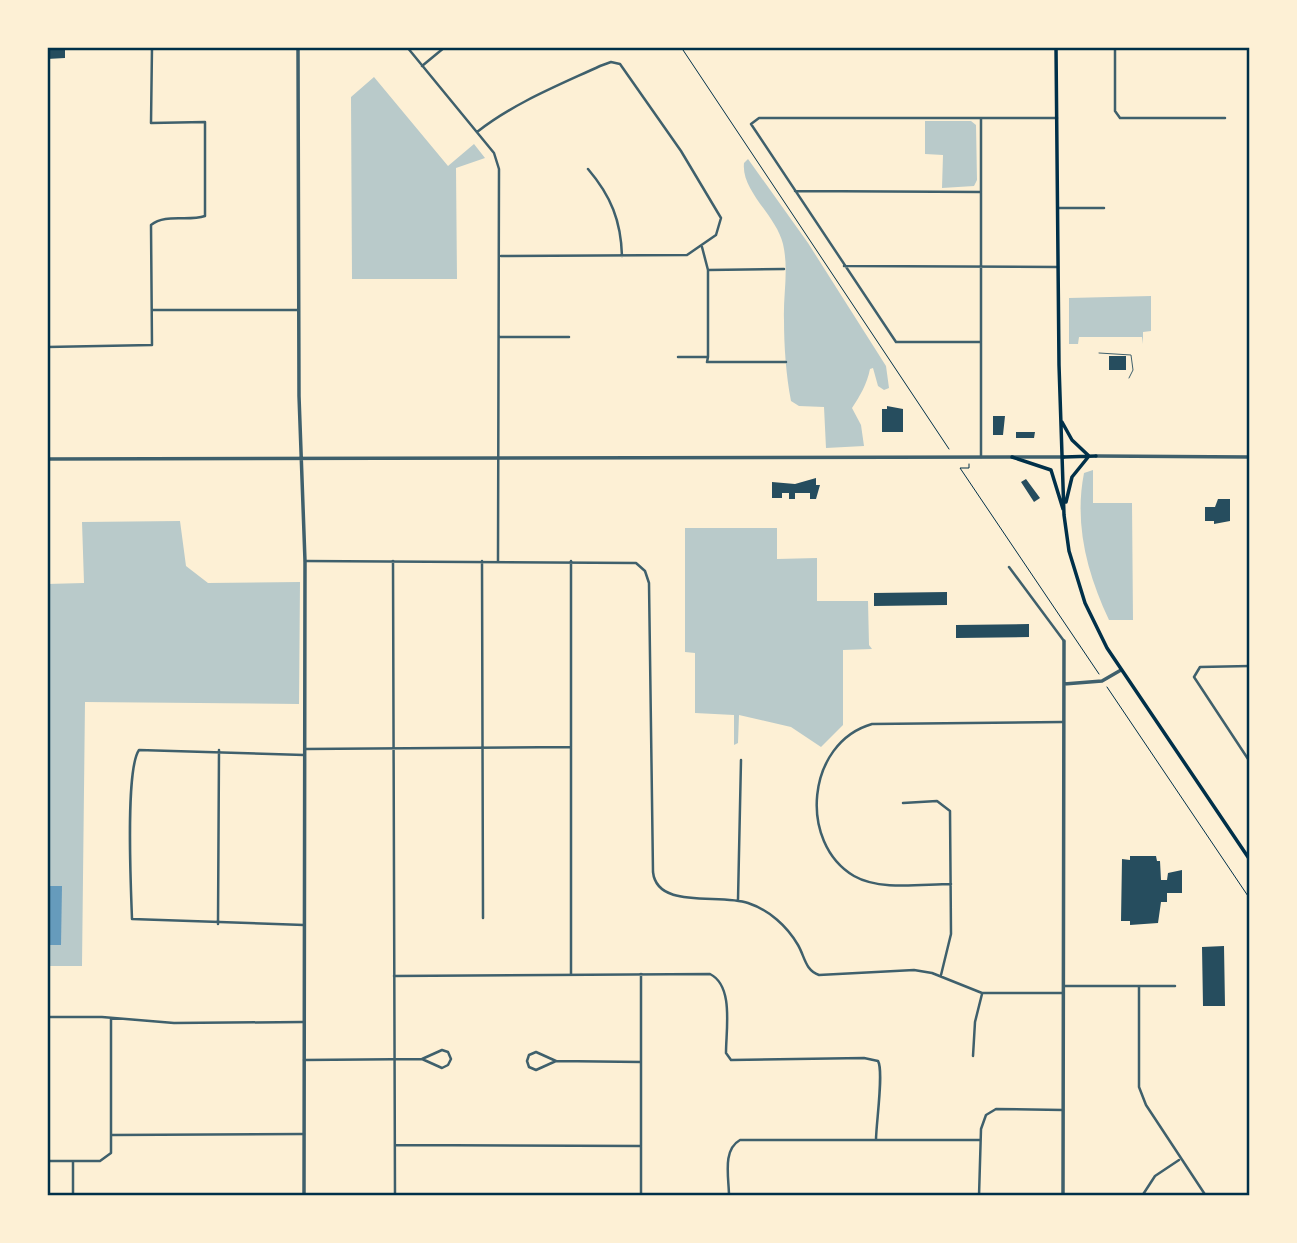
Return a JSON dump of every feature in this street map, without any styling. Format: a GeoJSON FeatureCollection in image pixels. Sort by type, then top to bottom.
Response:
{"type":"FeatureCollection","features":[{"type":"Feature","properties":{"kind":"main road"},"geometry":{"type":"LineString","coordinates":[[1056,47],[1061,420],[1064,515],[1069,551],[1085,603],[1121,670],[1250,860]]}},
{"type":"Feature","properties":{"kind":"main road"},"geometry":{"type":"LineString","coordinates":[[1061,420],[1072,440],[1089,456]]}},
{"type":"Feature","properties":{"kind":"main road"},"geometry":{"type":"LineString","coordinates":[[1064,515],[1072,477],[1089,456]]}},
{"type":"Feature","properties":{"kind":"main road"},"geometry":{"type":"LineString","coordinates":[[1063,457],[1096,456]]}},
{"type":"Feature","properties":{"kind":"main road"},"geometry":{"type":"LineString","coordinates":[[1012,457],[1051,470],[1064,515]]}},
{"type":"Feature","properties":{"kind":"street"},"geometry":{"type":"LineString","coordinates":[[47,347],[152,345],[151,225],[159,219],[205,216],[205,122],[152,123],[152,47]]}},
{"type":"Feature","properties":{"kind":"street"},"geometry":{"type":"LineString","coordinates":[[298,47],[298,310],[305,561],[304,1196]]}},
{"type":"Feature","properties":{"kind":"street"},"geometry":{"type":"LineString","coordinates":[[407,47],[477,132],[498,163],[501,256],[498,561]]}},
{"type":"Feature","properties":{"kind":"street"},"geometry":{"type":"LineString","coordinates":[[422,66],[445,47]]}},
{"type":"Feature","properties":{"kind":"street"},"geometry":{"type":"LineString","coordinates":[[1115,47],[1115,111],[1120,118],[1226,118]]}},
{"type":"Feature","properties":{"kind":"street"},"geometry":{"type":"LineString","coordinates":[[477,132],[504,111],[535,96],[600,66],[611,62],[620,64],[719,209],[720,227],[702,247],[680,256],[501,256]]}},
{"type":"Feature","properties":{"kind":"street"},"geometry":{"type":"LineString","coordinates":[[981,342],[896,342],[751,126],[752,121],[759,118],[1057,118]]}},
{"type":"Feature","properties":{"kind":"street"},"geometry":{"type":"LineString","coordinates":[[981,119],[981,457]]}},
{"type":"Feature","properties":{"kind":"street"},"geometry":{"type":"LineString","coordinates":[[588,169],[604,188],[614,208],[622,256]]}},
{"type":"Feature","properties":{"kind":"street"},"geometry":{"type":"LineString","coordinates":[[795,191],[981,192]]}},
{"type":"Feature","properties":{"kind":"street"},"geometry":{"type":"LineString","coordinates":[[1058,208],[1104,208]]}},
{"type":"Feature","properties":{"kind":"street"},"geometry":{"type":"LineString","coordinates":[[702,247],[708,270],[707,362],[786,362]]}},
{"type":"Feature","properties":{"kind":"street"},"geometry":{"type":"LineString","coordinates":[[844,266],[1058,267]]}},
{"type":"Feature","properties":{"kind":"street"},"geometry":{"type":"LineString","coordinates":[[708,270],[784,269]]}},
{"type":"Feature","properties":{"kind":"street"},"geometry":{"type":"LineString","coordinates":[[152,310],[298,310]]}},
{"type":"Feature","properties":{"kind":"street"},"geometry":{"type":"LineString","coordinates":[[500,337],[569,337]]}},
{"type":"Feature","properties":{"kind":"street"},"geometry":{"type":"LineString","coordinates":[[678,357],[708,357]]}},
{"type":"Feature","properties":{"kind":"street"},"geometry":{"type":"LineString","coordinates":[[1096,456],[1250,457]]}},
{"type":"Feature","properties":{"kind":"street"},"geometry":{"type":"LineString","coordinates":[[47,459],[1063,457]]}},
{"type":"Feature","properties":{"kind":"street"},"geometry":{"type":"LineString","coordinates":[[305,561],[629,561],[643,568],[649,583],[654,880],[661,891],[672,897],[738,900],[766,912],[779,921],[798,945],[808,967],[816,974],[905,969],[941,976],[982,993],[1063,993]]}},
{"type":"Feature","properties":{"kind":"street"},"geometry":{"type":"LineString","coordinates":[[393,561],[396,1196]]}},
{"type":"Feature","properties":{"kind":"street"},"geometry":{"type":"LineString","coordinates":[[482,561],[483,918]]}},
{"type":"Feature","properties":{"kind":"street"},"geometry":{"type":"LineString","coordinates":[[571,561],[571,974]]}},
{"type":"Feature","properties":{"kind":"street"},"geometry":{"type":"LineString","coordinates":[[1009,567],[1064,641],[1066,722],[1063,1196]]}},
{"type":"Feature","properties":{"kind":"street"},"geometry":{"type":"LineString","coordinates":[[1250,666],[1200,667],[1194,677],[1250,762]]}},
{"type":"Feature","properties":{"kind":"street"},"geometry":{"type":"LineString","coordinates":[[1064,684],[1103,680],[1121,670]]}},
{"type":"Feature","properties":{"kind":"street"},"geometry":{"type":"LineString","coordinates":[[951,884],[872,883],[855,877],[841,866],[823,839],[819,824],[819,783],[828,755],[852,732],[872,724],[1066,722]]}},
{"type":"Feature","properties":{"kind":"street"},"geometry":{"type":"LineString","coordinates":[[304,749],[571,747]]}},
{"type":"Feature","properties":{"kind":"street"},"geometry":{"type":"LineString","coordinates":[[304,755],[219,750],[139,750],[134,761],[130,838],[132,919],[304,925]]}},
{"type":"Feature","properties":{"kind":"street"},"geometry":{"type":"LineString","coordinates":[[218,924],[219,750]]}},
{"type":"Feature","properties":{"kind":"street"},"geometry":{"type":"LineString","coordinates":[[738,900],[741,760]]}},
{"type":"Feature","properties":{"kind":"street"},"geometry":{"type":"LineString","coordinates":[[903,803],[937,801],[949,809],[951,934],[941,976]]}},
{"type":"Feature","properties":{"kind":"street"},"geometry":{"type":"LineString","coordinates":[[641,974],[641,1196]]}},
{"type":"Feature","properties":{"kind":"street"},"geometry":{"type":"LineString","coordinates":[[394,976],[706,974],[719,980],[725,993],[726,1053],[732,1061],[864,1058],[878,1061],[882,1070],[876,1105],[876,1140]]}},
{"type":"Feature","properties":{"kind":"street"},"geometry":{"type":"LineString","coordinates":[[1064,986],[1175,986]]}},
{"type":"Feature","properties":{"kind":"street"},"geometry":{"type":"LineString","coordinates":[[1139,987],[1139,1087],[1180,1159],[1206,1196]]}},
{"type":"Feature","properties":{"kind":"street"},"geometry":{"type":"LineString","coordinates":[[973,1056],[975,1021],[982,993]]}},
{"type":"Feature","properties":{"kind":"street"},"geometry":{"type":"LineString","coordinates":[[47,1017],[111,1018],[157,1023],[303,1022]]}},
{"type":"Feature","properties":{"kind":"street"},"geometry":{"type":"LineString","coordinates":[[111,1018],[112,1135],[108,1158],[111,1163]]}},
{"type":"Feature","properties":{"kind":"street"},"geometry":{"type":"LineString","coordinates":[[304,1060],[422,1059],[442,1068],[448,1065],[451,1059],[448,1052],[442,1050],[422,1059]]}},
{"type":"Feature","properties":{"kind":"street"},"geometry":{"type":"LineString","coordinates":[[556,1061],[536,1070],[530,1068],[527,1061],[529,1055],[536,1052],[556,1061],[641,1062]]}},
{"type":"Feature","properties":{"kind":"street"},"geometry":{"type":"LineString","coordinates":[[979,1196],[982,1120],[993,1110],[1063,1110]]}},
{"type":"Feature","properties":{"kind":"street"},"geometry":{"type":"LineString","coordinates":[[112,1135],[304,1134]]}},
{"type":"Feature","properties":{"kind":"street"},"geometry":{"type":"LineString","coordinates":[[729,1196],[729,1153],[738,1141],[980,1140]]}},
{"type":"Feature","properties":{"kind":"street"},"geometry":{"type":"LineString","coordinates":[[396,1145],[641,1146]]}},
{"type":"Feature","properties":{"kind":"street"},"geometry":{"type":"LineString","coordinates":[[47,1161],[100,1161],[108,1158]]}},
{"type":"Feature","properties":{"kind":"street"},"geometry":{"type":"LineString","coordinates":[[1142,1196],[1156,1176],[1180,1159]]}},
{"type":"Feature","properties":{"kind":"street"},"geometry":{"type":"LineString","coordinates":[[73,1161],[73,1196]]}},
{"type":"Feature","properties":{"kind":"lane"},"geometry":{"type":"LineString","coordinates":[[1099,353],[1131,355],[1133,370],[1129,378]]}},
{"type":"Feature","properties":{"kind":"path"},"geometry":{"type":"LineString","coordinates":[[681,47],[949,449]]}},
{"type":"Feature","properties":{"kind":"path"},"geometry":{"type":"LineString","coordinates":[[969,457],[969,468],[960,468],[1250,899]]}},
{"type":"Feature","properties":{"kind":"shaded area"},"geometry":{"type":"Polygon","coordinates":[[[374,77],[448,166],[474,144],[485,158],[456,168],[457,279],[352,279],[351,97],[374,77]]]}},
{"type":"Feature","properties":{"kind":"shaded area"},"geometry":{"type":"Polygon","coordinates":[[[925,121],[971,121],[976,125],[977,180],[974,186],[942,188],[943,155],[925,154],[925,121]]]}},
{"type":"Feature","properties":{"kind":"shaded area"},"geometry":{"type":"Polygon","coordinates":[[[748,159],[808,243],[886,366],[889,388],[884,390],[878,386],[873,368],[870,369],[863,390],[852,408],[861,425],[864,446],[826,448],[824,407],[799,406],[791,401],[784,340],[785,254],[774,223],[748,183],[744,163],[748,159]]]}},
{"type":"Feature","properties":{"kind":"shaded area"},"geometry":{"type":"Polygon","coordinates":[[[1151,296],[1151,331],[1143,332],[1143,344],[1142,337],[1079,337],[1078,344],[1069,344],[1069,298],[1151,296]]]}},
{"type":"Feature","properties":{"kind":"shaded area"},"geometry":{"type":"Polygon","coordinates":[[[1093,470],[1093,503],[1132,503],[1133,620],[1109,620],[1094,584],[1084,548],[1081,492],[1084,473],[1093,470]]]}},
{"type":"Feature","properties":{"kind":"shaded area"},"geometry":{"type":"Polygon","coordinates":[[[180,521],[186,566],[208,583],[300,582],[299,704],[85,702],[82,966],[47,966],[47,584],[84,583],[82,522],[180,521]]]}},
{"type":"Feature","properties":{"kind":"shaded area"},"geometry":{"type":"Polygon","coordinates":[[[685,528],[777,528],[777,559],[817,558],[817,601],[868,601],[869,645],[872,649],[843,650],[843,725],[821,747],[791,727],[739,715],[738,743],[734,745],[734,715],[695,713],[695,653],[685,652],[685,528]]]}},
{"type":"Feature","properties":{"kind":"water"},"geometry":{"type":"Polygon","coordinates":[[[47,886],[62,886],[61,945],[47,945],[47,886]]]}},
{"type":"Feature","properties":{"kind":"building"},"geometry":{"type":"Polygon","coordinates":[[[47,47],[65,47],[65,58],[47,59],[47,47]]]}},
{"type":"Feature","properties":{"kind":"building"},"geometry":{"type":"Polygon","coordinates":[[[1109,356],[1126,356],[1126,370],[1109,370],[1109,356]]]}},
{"type":"Feature","properties":{"kind":"building"},"geometry":{"type":"Polygon","coordinates":[[[887,406],[903,409],[903,432],[882,432],[882,409],[887,409],[887,406]]]}},
{"type":"Feature","properties":{"kind":"building"},"geometry":{"type":"Polygon","coordinates":[[[993,416],[1005,416],[1003,435],[993,435],[993,416]]]}},
{"type":"Feature","properties":{"kind":"building"},"geometry":{"type":"Polygon","coordinates":[[[1016,432],[1035,432],[1034,438],[1016,438],[1016,432]]]}},
{"type":"Feature","properties":{"kind":"building"},"geometry":{"type":"Polygon","coordinates":[[[816,478],[816,485],[820,485],[816,499],[810,499],[810,493],[795,493],[795,499],[789,499],[789,493],[782,493],[782,498],[772,498],[772,482],[795,484],[816,478]]]}},
{"type":"Feature","properties":{"kind":"building"},"geometry":{"type":"Polygon","coordinates":[[[1026,479],[1040,498],[1034,502],[1021,482],[1026,479]]]}},
{"type":"Feature","properties":{"kind":"building"},"geometry":{"type":"Polygon","coordinates":[[[1218,499],[1230,499],[1230,521],[1214,524],[1214,521],[1205,521],[1205,507],[1215,507],[1218,499]]]}},
{"type":"Feature","properties":{"kind":"building"},"geometry":{"type":"Polygon","coordinates":[[[947,592],[947,605],[874,606],[874,593],[947,592]]]}},
{"type":"Feature","properties":{"kind":"building"},"geometry":{"type":"Polygon","coordinates":[[[1029,624],[1029,637],[956,638],[956,625],[1029,624]]]}},
{"type":"Feature","properties":{"kind":"building"},"geometry":{"type":"Polygon","coordinates":[[[1130,856],[1156,856],[1157,861],[1160,861],[1161,880],[1167,880],[1168,873],[1182,870],[1182,893],[1167,893],[1167,902],[1161,902],[1158,923],[1130,925],[1130,921],[1121,921],[1122,859],[1130,860],[1130,856]]]}},
{"type":"Feature","properties":{"kind":"building"},"geometry":{"type":"Polygon","coordinates":[[[1224,946],[1225,1006],[1203,1006],[1202,947],[1224,946]]]}}]}
